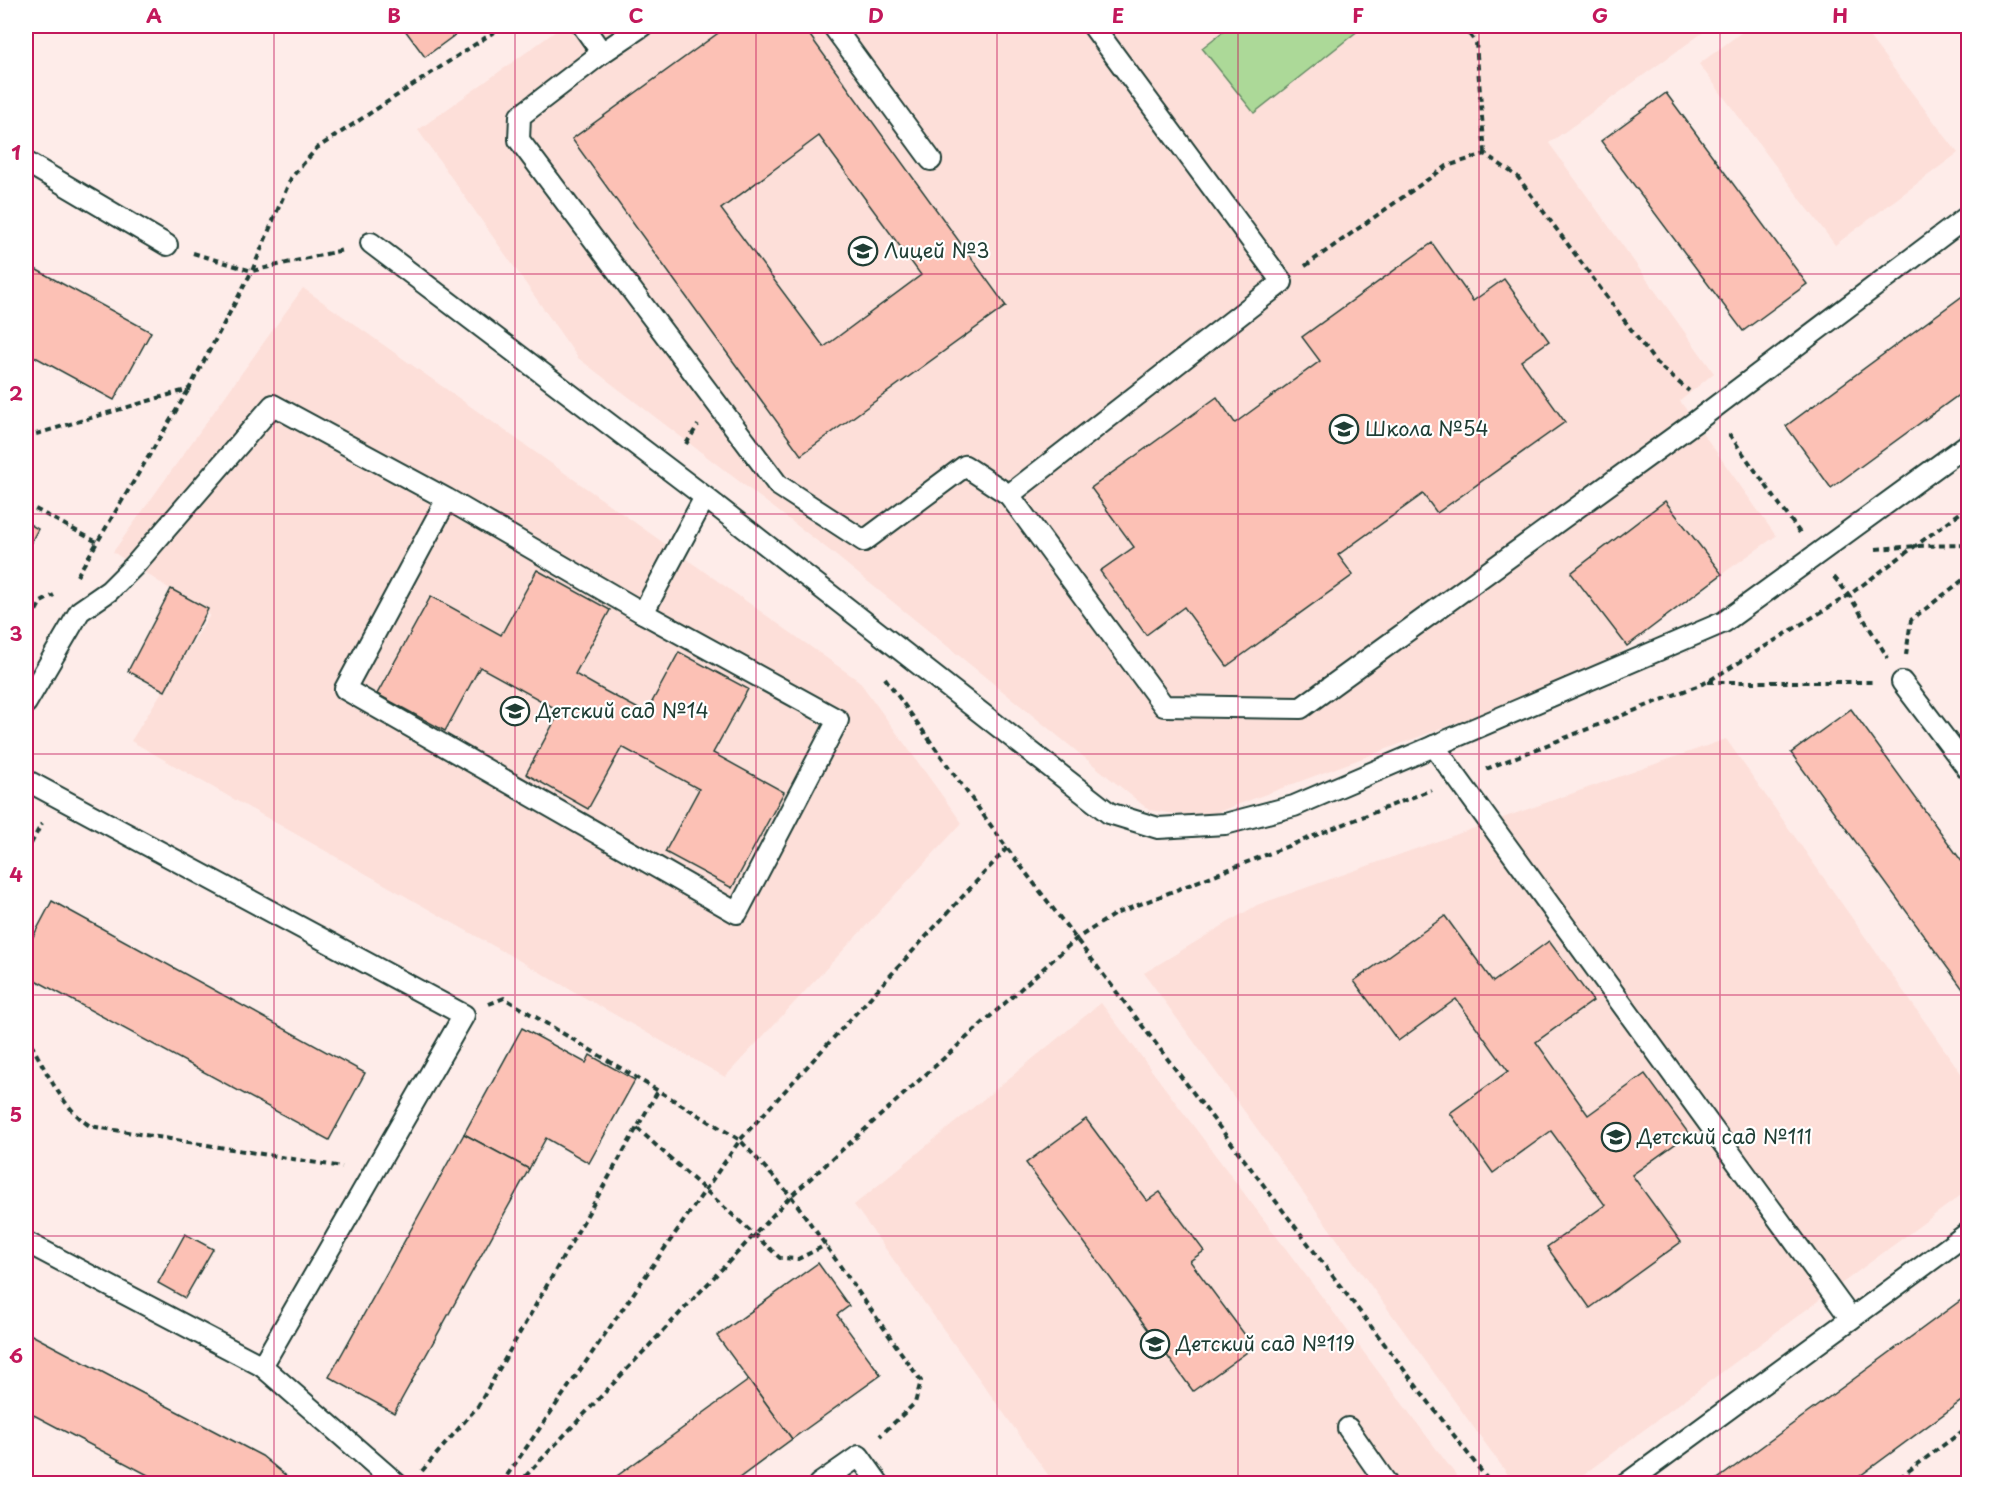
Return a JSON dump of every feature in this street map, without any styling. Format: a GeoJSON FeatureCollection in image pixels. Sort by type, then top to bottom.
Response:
{"type":"FeatureCollection","features":[{"type":"Feature","properties":{"kind":"lane"},"geometry":{"type":"LineString","coordinates":[[583,26],[602,53]]}},
{"type":"Feature","properties":{"kind":"lane"},"geometry":{"type":"LineString","coordinates":[[642,26],[602,53],[520,116],[519,140],[778,485],[864,541],[965,466],[1009,495],[1164,706],[1301,708],[1711,410],[1968,216]]}},
{"type":"Feature","properties":{"kind":"lane"},"geometry":{"type":"LineString","coordinates":[[833,26],[931,160]]}},
{"type":"Feature","properties":{"kind":"lane"},"geometry":{"type":"LineString","coordinates":[[1009,495],[1282,282],[1093,26]]}},
{"type":"Feature","properties":{"kind":"lane"},"geometry":{"type":"LineString","coordinates":[[26,162],[167,245]]}},
{"type":"Feature","properties":{"kind":"lane"},"geometry":{"type":"LineString","coordinates":[[371,243],[705,497],[1109,813],[1158,828],[1225,824],[1294,806],[1724,622],[1968,444]]}},
{"type":"Feature","properties":{"kind":"lane"},"geometry":{"type":"LineString","coordinates":[[26,702],[80,611],[109,591],[134,566],[273,405],[447,499],[643,613],[838,720],[737,913],[345,689],[447,499]]}},
{"type":"Feature","properties":{"kind":"lane"},"geometry":{"type":"LineString","coordinates":[[643,613],[705,497]]}},
{"type":"Feature","properties":{"kind":"lane"},"geometry":{"type":"LineString","coordinates":[[1902,682],[1968,769]]}},
{"type":"Feature","properties":{"kind":"lane"},"geometry":{"type":"LineString","coordinates":[[1434,746],[1851,1319]]}},
{"type":"Feature","properties":{"kind":"lane"},"geometry":{"type":"LineString","coordinates":[[26,780],[464,1015],[262,1366]]}},
{"type":"Feature","properties":{"kind":"lane"},"geometry":{"type":"LineString","coordinates":[[1626,1484],[1968,1233]]}},
{"type":"Feature","properties":{"kind":"lane"},"geometry":{"type":"LineString","coordinates":[[26,1242],[262,1366],[397,1484]]}},
{"type":"Feature","properties":{"kind":"lane"},"geometry":{"type":"LineString","coordinates":[[1348,1428],[1387,1484]]}},
{"type":"Feature","properties":{"kind":"lane"},"geometry":{"type":"LineString","coordinates":[[819,1484],[859,1456],[879,1484]]}},
{"type":"Feature","properties":{"kind":"path"},"geometry":{"type":"LineString","coordinates":[[75,579],[189,388],[252,271],[291,178],[317,148],[503,26]]}},
{"type":"Feature","properties":{"kind":"path"},"geometry":{"type":"LineString","coordinates":[[1463,26],[1476,43],[1485,154]]}},
{"type":"Feature","properties":{"kind":"path"},"geometry":{"type":"LineString","coordinates":[[1282,282],[1447,166],[1485,154]]}},
{"type":"Feature","properties":{"kind":"path"},"geometry":{"type":"LineString","coordinates":[[1485,154],[1517,176],[1656,363],[1711,410],[1816,555],[1849,596],[1902,682]]}},
{"type":"Feature","properties":{"kind":"path"},"geometry":{"type":"LineString","coordinates":[[167,245],[252,271],[371,243]]}},
{"type":"Feature","properties":{"kind":"path"},"geometry":{"type":"LineString","coordinates":[[26,437],[189,388]]}},
{"type":"Feature","properties":{"kind":"path"},"geometry":{"type":"LineString","coordinates":[[669,470],[715,400]]}},
{"type":"Feature","properties":{"kind":"path"},"geometry":{"type":"LineString","coordinates":[[26,504],[97,542]]}},
{"type":"Feature","properties":{"kind":"path"},"geometry":{"type":"LineString","coordinates":[[518,1484],[790,1196],[1076,939],[1115,914],[1707,682],[1849,596],[1968,507]]}},
{"type":"Feature","properties":{"kind":"path"},"geometry":{"type":"LineString","coordinates":[[1872,550],[1968,544]]}},
{"type":"Feature","properties":{"kind":"path"},"geometry":{"type":"LineString","coordinates":[[1902,682],[1911,620],[1968,576]]}},
{"type":"Feature","properties":{"kind":"path"},"geometry":{"type":"LineString","coordinates":[[26,629],[41,602],[60,592]]}},
{"type":"Feature","properties":{"kind":"path"},"geometry":{"type":"LineString","coordinates":[[882,674],[1007,848],[1491,1484]]}},
{"type":"Feature","properties":{"kind":"path"},"geometry":{"type":"LineString","coordinates":[[1707,682],[1902,682]]}},
{"type":"Feature","properties":{"kind":"path"},"geometry":{"type":"LineString","coordinates":[[501,1484],[740,1140],[1007,848]]}},
{"type":"Feature","properties":{"kind":"path"},"geometry":{"type":"LineString","coordinates":[[464,1015],[504,998],[740,1140],[790,1196],[921,1381],[915,1403],[859,1456]]}},
{"type":"Feature","properties":{"kind":"path"},"geometry":{"type":"LineString","coordinates":[[26,1035],[64,1100],[76,1117],[90,1126],[373,1172]]}},
{"type":"Feature","properties":{"kind":"path"},"geometry":{"type":"LineString","coordinates":[[417,1476],[478,1406],[658,1091]]}},
{"type":"Feature","properties":{"kind":"path"},"geometry":{"type":"LineString","coordinates":[[637,1128],[780,1258],[798,1259],[825,1245]]}},
{"type":"Feature","properties":{"kind":"path"},"geometry":{"type":"LineString","coordinates":[[1891,1484],[1968,1427]]}},
{"type":"Feature","properties":{"kind":"shaded area"},"geometry":{"type":"Polygon","coordinates":[[[563,26],[1712,26],[1549,143],[1714,373],[1680,401],[1776,536],[1722,574],[1598,670],[1202,818],[1149,810],[829,550],[578,358],[418,130],[563,26]]]}},
{"type":"Feature","properties":{"kind":"shaded area"},"geometry":{"type":"Polygon","coordinates":[[[1750,26],[1861,26],[1958,153],[1835,245],[1699,64],[1750,26]]]}},
{"type":"Feature","properties":{"kind":"shaded area","name":"Детский сад №14"},"geometry":{"type":"Polygon","coordinates":[[[303,288],[859,681],[962,823],[725,1077],[131,741],[210,615],[113,552],[303,288]]]}},
{"type":"Feature","properties":{"kind":"shaded area","name":"Детский сад №111"},"geometry":{"type":"Polygon","coordinates":[[[1726,739],[1968,1083],[1968,1190],[1572,1483],[1514,1483],[1144,973],[1257,905],[1726,739]]]}},
{"type":"Feature","properties":{"kind":"shaded area","name":"Детский сад №119"},"geometry":{"type":"Polygon","coordinates":[[[1101,1003],[1462,1483],[1054,1483],[854,1205],[1101,1003]]]}},
{"type":"Feature","properties":{"kind":"green space"},"geometry":{"type":"Polygon","coordinates":[[[1230,26],[1364,26],[1254,113],[1202,48],[1230,26]]]}},
{"type":"Feature","properties":{"kind":"building"},"geometry":{"type":"Polygon","coordinates":[[[402,26],[467,26],[425,57],[402,26]]]}},
{"type":"Feature","properties":{"kind":"building"},"geometry":{"type":"Polygon","coordinates":[[[728,26],[803,26],[1006,306],[801,455],[572,139],[728,26]],[[819,136],[721,209],[824,347],[921,275],[819,136]]]}},
{"type":"Feature","properties":{"kind":"building"},"geometry":{"type":"Polygon","coordinates":[[[1666,93],[1807,284],[1743,331],[1601,141],[1666,93]]]}},
{"type":"Feature","properties":{"kind":"building"},"geometry":{"type":"Polygon","coordinates":[[[1432,243],[1473,301],[1504,279],[1549,341],[1521,361],[1565,422],[1437,513],[1423,494],[1338,555],[1353,575],[1227,666],[1184,607],[1146,635],[1100,571],[1134,547],[1091,488],[1217,397],[1235,423],[1320,361],[1302,337],[1432,243]]]}},
{"type":"Feature","properties":{"kind":"building"},"geometry":{"type":"Polygon","coordinates":[[[26,264],[151,332],[114,400],[26,352],[26,264]]]}},
{"type":"Feature","properties":{"kind":"building"},"geometry":{"type":"Polygon","coordinates":[[[1968,292],[1968,388],[1831,488],[1786,426],[1968,292]]]}},
{"type":"Feature","properties":{"kind":"building"},"geometry":{"type":"Polygon","coordinates":[[[1665,501],[1722,574],[1627,646],[1571,573],[1665,501]]]}},
{"type":"Feature","properties":{"kind":"building"},"geometry":{"type":"Polygon","coordinates":[[[26,522],[38,529],[26,552],[26,522]]]}},
{"type":"Feature","properties":{"kind":"building"},"geometry":{"type":"Polygon","coordinates":[[[537,570],[610,610],[575,674],[605,691],[646,713],[679,652],[748,689],[713,753],[784,792],[732,888],[665,852],[699,789],[622,747],[588,809],[526,774],[560,711],[480,667],[445,731],[377,694],[431,596],[501,635],[537,570]]]}},
{"type":"Feature","properties":{"kind":"building"},"geometry":{"type":"Polygon","coordinates":[[[171,589],[208,609],[165,691],[128,671],[171,589]]]}},
{"type":"Feature","properties":{"kind":"building"},"geometry":{"type":"Polygon","coordinates":[[[1851,709],[1968,870],[1968,996],[1791,753],[1851,709]]]}},
{"type":"Feature","properties":{"kind":"building"},"geometry":{"type":"Polygon","coordinates":[[[52,901],[365,1073],[329,1140],[26,975],[26,950],[52,901]]]}},
{"type":"Feature","properties":{"kind":"building"},"geometry":{"type":"Polygon","coordinates":[[[1445,916],[1493,982],[1549,941],[1593,1001],[1536,1042],[1588,1115],[1645,1074],[1689,1134],[1632,1175],[1681,1242],[1590,1308],[1547,1247],[1605,1205],[1551,1131],[1493,1173],[1450,1113],[1508,1071],[1456,999],[1398,1041],[1354,981],[1445,916]]]}},
{"type":"Feature","properties":{"kind":"building"},"geometry":{"type":"Polygon","coordinates":[[[522,1028],[586,1063],[590,1055],[635,1080],[589,1163],[546,1138],[529,1169],[464,1134],[522,1028]]]}},
{"type":"Feature","properties":{"kind":"building"},"geometry":{"type":"Polygon","coordinates":[[[1086,1119],[1147,1201],[1160,1192],[1204,1251],[1190,1261],[1254,1347],[1193,1391],[1026,1163],[1086,1119]]]}},
{"type":"Feature","properties":{"kind":"building"},"geometry":{"type":"Polygon","coordinates":[[[464,1134],[529,1169],[394,1413],[329,1377],[464,1134]]]}},
{"type":"Feature","properties":{"kind":"building"},"geometry":{"type":"Polygon","coordinates":[[[185,1234],[213,1249],[185,1298],[158,1283],[185,1234]]]}},
{"type":"Feature","properties":{"kind":"building"},"geometry":{"type":"Polygon","coordinates":[[[818,1263],[849,1306],[837,1315],[881,1375],[792,1439],[717,1336],[818,1263]]]}},
{"type":"Feature","properties":{"kind":"building"},"geometry":{"type":"Polygon","coordinates":[[[1968,1295],[1968,1396],[1849,1484],[1711,1484],[1968,1295]]]}},
{"type":"Feature","properties":{"kind":"building"},"geometry":{"type":"Polygon","coordinates":[[[26,1332],[262,1456],[296,1484],[165,1484],[26,1411],[26,1332]]]}},
{"type":"Feature","properties":{"kind":"building"},"geometry":{"type":"Polygon","coordinates":[[[749,1380],[792,1439],[731,1484],[606,1484],[749,1380]]]}},
{"type":"Feature","properties":{"kind":"place","name":"Лицей №3"},"geometry":{"type":"Point","coordinates":[863,251]}},
{"type":"Feature","properties":{"kind":"place","name":"Школа №54"},"geometry":{"type":"Point","coordinates":[1344,429]}},
{"type":"Feature","properties":{"kind":"place","name":"Детский сад №14"},"geometry":{"type":"Point","coordinates":[515,711]}},
{"type":"Feature","properties":{"kind":"place","name":"Детский сад №111"},"geometry":{"type":"Point","coordinates":[1616,1137]}},
{"type":"Feature","properties":{"kind":"place","name":"Детский сад №119"},"geometry":{"type":"Point","coordinates":[1155,1344]}}]}
